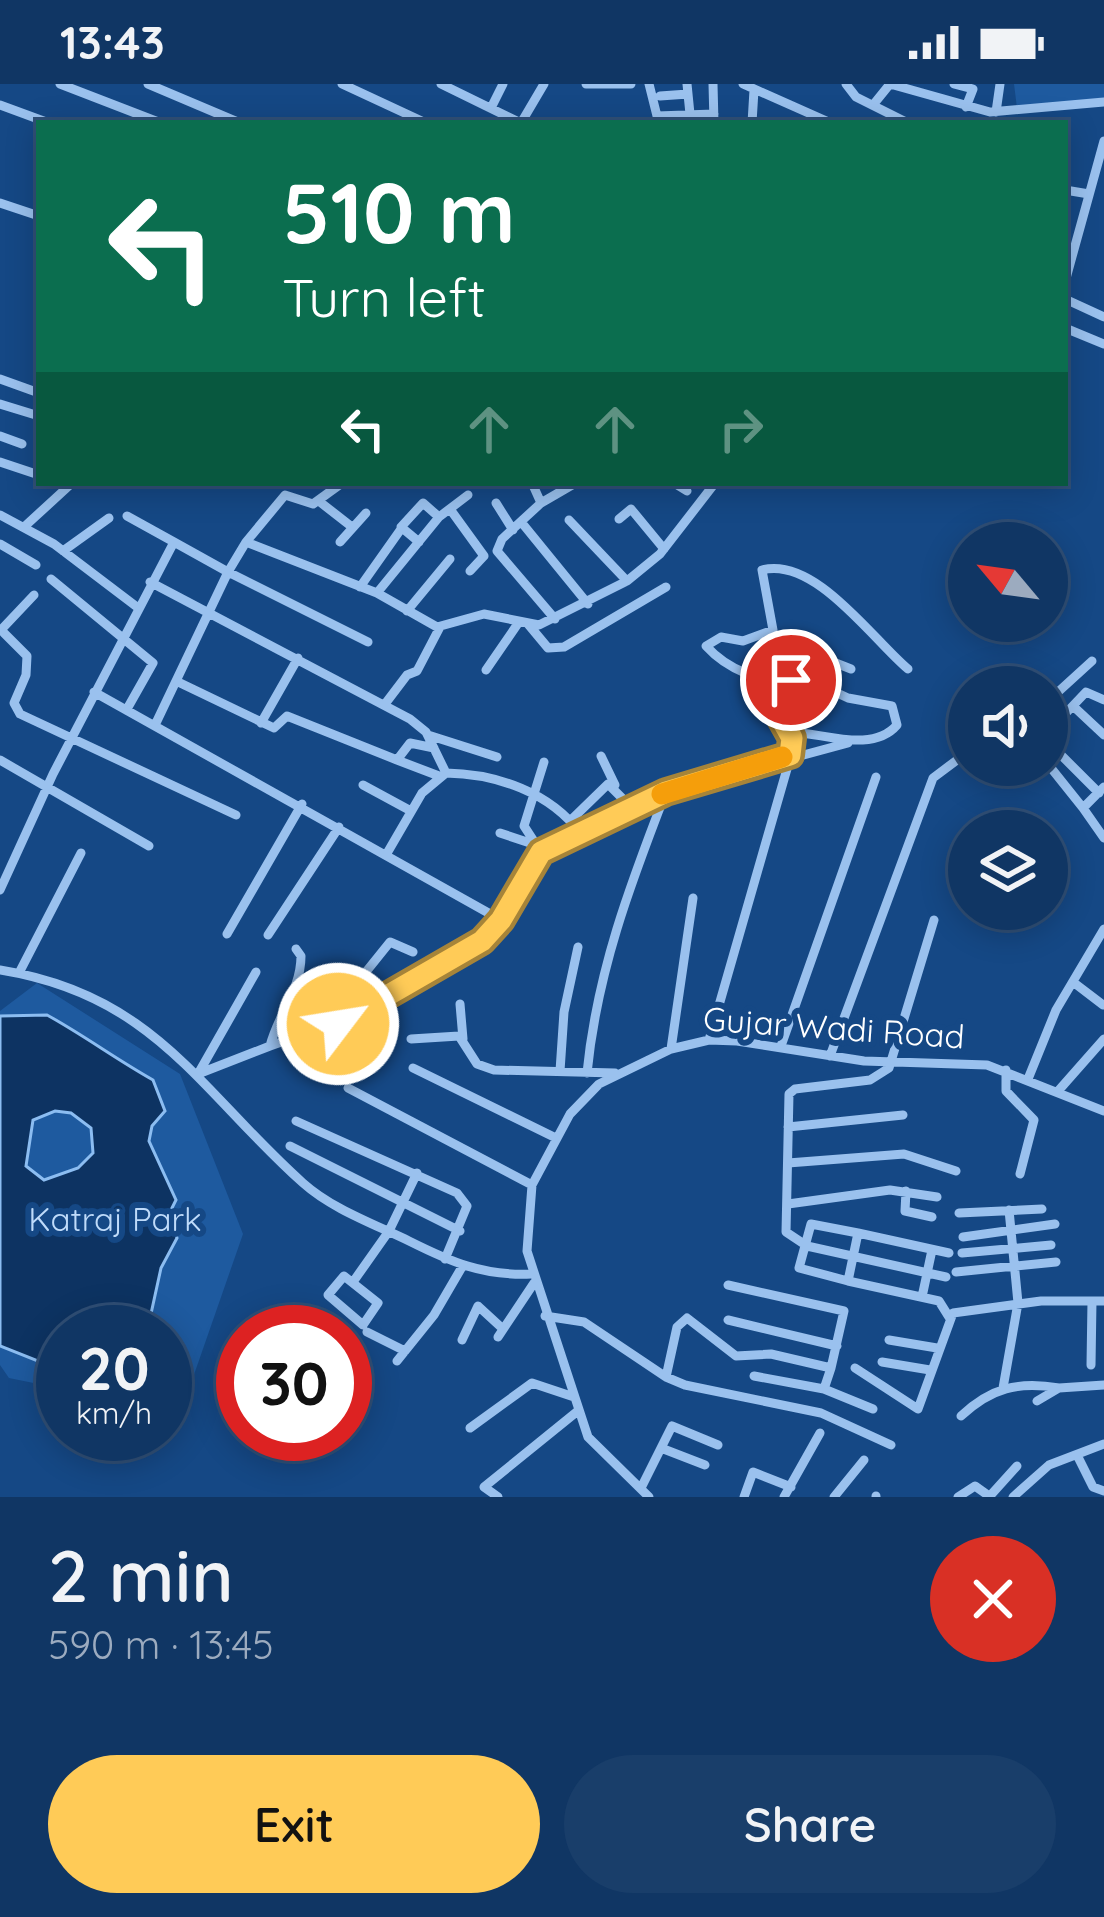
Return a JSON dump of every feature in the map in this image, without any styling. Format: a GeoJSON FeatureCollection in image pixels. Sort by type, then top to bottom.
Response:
{"type":"FeatureCollection","features":[{"type":"Feature","properties":{"kind":"street"},"geometry":{"type":"LineString","coordinates":[[60,84],[153,120]]}},
{"type":"Feature","properties":{"kind":"street"},"geometry":{"type":"LineString","coordinates":[[148,84],[234,120]]}},
{"type":"Feature","properties":{"kind":"street"},"geometry":{"type":"LineString","coordinates":[[342,84],[420,120]]}},
{"type":"Feature","properties":{"kind":"street"},"geometry":{"type":"LineString","coordinates":[[441,84],[457,87],[519,120]]}},
{"type":"Feature","properties":{"kind":"street"},"geometry":{"type":"LineString","coordinates":[[490,108],[503,84]]}},
{"type":"Feature","properties":{"kind":"street"},"geometry":{"type":"LineString","coordinates":[[525,120],[544,84]]}},
{"type":"Feature","properties":{"kind":"street"},"geometry":{"type":"LineString","coordinates":[[586,84],[631,84]]}},
{"type":"Feature","properties":{"kind":"street"},"geometry":{"type":"LineString","coordinates":[[649,84],[657,116],[714,118],[713,84]]}},
{"type":"Feature","properties":{"kind":"street"},"geometry":{"type":"LineString","coordinates":[[846,84],[902,120]]}},
{"type":"Feature","properties":{"kind":"street"},"geometry":{"type":"LineString","coordinates":[[873,105],[890,84],[996,112],[1104,102]]}},
{"type":"Feature","properties":{"kind":"street"},"geometry":{"type":"LineString","coordinates":[[954,84],[973,89],[969,120]]}},
{"type":"Feature","properties":{"kind":"street"},"geometry":{"type":"LineString","coordinates":[[996,112],[1000,84]]}},
{"type":"Feature","properties":{"kind":"street"},"geometry":{"type":"LineString","coordinates":[[752,120],[748,87],[824,120]]}},
{"type":"Feature","properties":{"kind":"street"},"geometry":{"type":"LineString","coordinates":[[660,96],[688,89],[690,114]]}},
{"type":"Feature","properties":{"kind":"street"},"geometry":{"type":"LineString","coordinates":[[0,105],[41,120]]}},
{"type":"Feature","properties":{"kind":"street"},"geometry":{"type":"LineString","coordinates":[[1014,120],[1020,113]]}},
{"type":"Feature","properties":{"kind":"street"},"geometry":{"type":"LineString","coordinates":[[1070,246],[1104,142]]}},
{"type":"Feature","properties":{"kind":"street"},"geometry":{"type":"LineString","coordinates":[[1068,190],[1089,194]]}},
{"type":"Feature","properties":{"kind":"street"},"geometry":{"type":"LineString","coordinates":[[0,203],[36,215]]}},
{"type":"Feature","properties":{"kind":"street"},"geometry":{"type":"LineString","coordinates":[[1068,300],[1104,317]]}},
{"type":"Feature","properties":{"kind":"street"},"geometry":{"type":"LineString","coordinates":[[1068,329],[1104,344]]}},
{"type":"Feature","properties":{"kind":"street"},"geometry":{"type":"LineString","coordinates":[[0,380],[36,392]]}},
{"type":"Feature","properties":{"kind":"street"},"geometry":{"type":"LineString","coordinates":[[0,404],[36,415]]}},
{"type":"Feature","properties":{"kind":"street"},"geometry":{"type":"LineString","coordinates":[[0,436],[22,444]]}},
{"type":"Feature","properties":{"kind":"street"},"geometry":{"type":"LineString","coordinates":[[0,462],[36,475]]}},
{"type":"Feature","properties":{"kind":"street"},"geometry":{"type":"LineString","coordinates":[[51,486],[60,494]]}},
{"type":"Feature","properties":{"kind":"street"},"geometry":{"type":"LineString","coordinates":[[24,527],[69,486]]}},
{"type":"Feature","properties":{"kind":"street"},"geometry":{"type":"LineString","coordinates":[[320,502],[338,486]]}},
{"type":"Feature","properties":{"kind":"street"},"geometry":{"type":"LineString","coordinates":[[533,486],[541,503]]}},
{"type":"Feature","properties":{"kind":"street"},"geometry":{"type":"LineString","coordinates":[[470,572],[541,503],[570,486]]}},
{"type":"Feature","properties":{"kind":"street"},"geometry":{"type":"LineString","coordinates":[[679,486],[687,491]]}},
{"type":"Feature","properties":{"kind":"street"},"geometry":{"type":"LineString","coordinates":[[385,704],[407,675],[417,671],[440,628],[484,614],[524,623],[555,619],[588,604],[627,581],[664,549],[713,486]]}},
{"type":"Feature","properties":{"kind":"street"},"geometry":{"type":"LineString","coordinates":[[156,723],[246,542],[286,495],[320,502],[352,527]]}},
{"type":"Feature","properties":{"kind":"street"},"geometry":{"type":"LineString","coordinates":[[376,593],[440,517],[468,495]]}},
{"type":"Feature","properties":{"kind":"street"},"geometry":{"type":"LineString","coordinates":[[360,587],[422,503],[440,517]]}},
{"type":"Feature","properties":{"kind":"street"},"geometry":{"type":"LineString","coordinates":[[496,503],[588,604]]}},
{"type":"Feature","properties":{"kind":"street"},"geometry":{"type":"LineString","coordinates":[[619,519],[631,508],[664,549]]}},
{"type":"Feature","properties":{"kind":"street"},"geometry":{"type":"LineString","coordinates":[[449,509],[484,556]]}},
{"type":"Feature","properties":{"kind":"street"},"geometry":{"type":"LineString","coordinates":[[340,542],[366,513]]}},
{"type":"Feature","properties":{"kind":"street"},"geometry":{"type":"LineString","coordinates":[[0,515],[63,551],[136,607]]}},
{"type":"Feature","properties":{"kind":"street"},"geometry":{"type":"LineString","coordinates":[[127,516],[368,642]]}},
{"type":"Feature","properties":{"kind":"street"},"geometry":{"type":"LineString","coordinates":[[63,551],[110,518]]}},
{"type":"Feature","properties":{"kind":"street"},"geometry":{"type":"LineString","coordinates":[[569,520],[627,581]]}},
{"type":"Feature","properties":{"kind":"street"},"geometry":{"type":"LineString","coordinates":[[401,530],[419,542]]}},
{"type":"Feature","properties":{"kind":"street"},"geometry":{"type":"LineString","coordinates":[[0,890],[70,738],[174,542]]}},
{"type":"Feature","properties":{"kind":"street"},"geometry":{"type":"LineString","coordinates":[[246,542],[376,593],[440,628]]}},
{"type":"Feature","properties":{"kind":"street"},"geometry":{"type":"LineString","coordinates":[[0,544],[36,565]]}},
{"type":"Feature","properties":{"kind":"street"},"geometry":{"type":"LineString","coordinates":[[498,545],[555,619]]}},
{"type":"Feature","properties":{"kind":"street"},"geometry":{"type":"LineString","coordinates":[[407,611],[450,559]]}},
{"type":"Feature","properties":{"kind":"street"},"geometry":{"type":"LineString","coordinates":[[798,688],[791,680],[764,680],[740,670],[706,646],[721,638],[743,641],[773,630],[762,570],[767,568],[789,570],[848,607],[908,669]]}},
{"type":"Feature","properties":{"kind":"street"},"geometry":{"type":"LineString","coordinates":[[51,579],[153,663],[127,709]]}},
{"type":"Feature","properties":{"kind":"street"},"geometry":{"type":"LineString","coordinates":[[149,582],[385,704],[428,735],[497,757]]}},
{"type":"Feature","properties":{"kind":"street"},"geometry":{"type":"LineString","coordinates":[[524,623],[548,648],[563,647],[666,587]]}},
{"type":"Feature","properties":{"kind":"street"},"geometry":{"type":"LineString","coordinates":[[34,595],[2,632],[28,666],[15,709],[236,815]]}},
{"type":"Feature","properties":{"kind":"street"},"geometry":{"type":"LineString","coordinates":[[486,670],[524,623]]}},
{"type":"Feature","properties":{"kind":"street"},"geometry":{"type":"LineString","coordinates":[[261,723],[298,658]]}},
{"type":"Feature","properties":{"kind":"street"},"geometry":{"type":"LineString","coordinates":[[820,685],[823,658],[851,669]]}},
{"type":"Feature","properties":{"kind":"street"},"geometry":{"type":"LineString","coordinates":[[1068,683],[1092,661]]}},
{"type":"Feature","properties":{"kind":"street"},"geometry":{"type":"LineString","coordinates":[[176,681],[274,728],[287,716],[443,775],[534,792],[571,820],[581,834]]}},
{"type":"Feature","properties":{"kind":"street"},"geometry":{"type":"LineString","coordinates":[[709,1040],[790,755],[792,738],[786,732],[779,715],[798,688],[820,685],[848,698],[892,706],[898,725],[892,733],[861,741],[786,732]]}},
{"type":"Feature","properties":{"kind":"street"},"geometry":{"type":"LineString","coordinates":[[94,692],[501,920]]}},
{"type":"Feature","properties":{"kind":"street"},"geometry":{"type":"LineString","coordinates":[[1068,712],[1086,692],[1104,700]]}},
{"type":"Feature","properties":{"kind":"street"},"geometry":{"type":"LineString","coordinates":[[1073,706],[1104,735]]}},
{"type":"Feature","properties":{"kind":"street"},"geometry":{"type":"LineString","coordinates":[[428,735],[443,775]]}},
{"type":"Feature","properties":{"kind":"street"},"geometry":{"type":"LineString","coordinates":[[398,760],[410,742],[434,748]]}},
{"type":"Feature","properties":{"kind":"street"},"geometry":{"type":"LineString","coordinates":[[500,832],[537,848],[581,834],[666,792],[848,743]]}},
{"type":"Feature","properties":{"kind":"street"},"geometry":{"type":"LineString","coordinates":[[602,756],[633,809]]}},
{"type":"Feature","properties":{"kind":"street"},"geometry":{"type":"LineString","coordinates":[[1068,758],[1101,790],[1083,808]]}},
{"type":"Feature","properties":{"kind":"street"},"geometry":{"type":"LineString","coordinates":[[0,760],[148,846]]}},
{"type":"Feature","properties":{"kind":"street"},"geometry":{"type":"LineString","coordinates":[[537,848],[524,826],[544,762]]}},
{"type":"Feature","properties":{"kind":"street"},"geometry":{"type":"LineString","coordinates":[[830,1056],[933,778],[948,767]]}},
{"type":"Feature","properties":{"kind":"street"},"geometry":{"type":"LineString","coordinates":[[386,855],[411,811],[443,775]]}},
{"type":"Feature","properties":{"kind":"street"},"geometry":{"type":"LineString","coordinates":[[781,1046],[876,777]]}},
{"type":"Feature","properties":{"kind":"street"},"geometry":{"type":"LineString","coordinates":[[571,820],[604,786],[615,784]]}},
{"type":"Feature","properties":{"kind":"street"},"geometry":{"type":"LineString","coordinates":[[364,785],[411,811]]}},
{"type":"Feature","properties":{"kind":"street"},"geometry":{"type":"LineString","coordinates":[[1065,786],[1104,838]]}},
{"type":"Feature","properties":{"kind":"street"},"geometry":{"type":"LineString","coordinates":[[587,1072],[594,1007],[616,922],[666,792]]}},
{"type":"Feature","properties":{"kind":"street"},"geometry":{"type":"LineString","coordinates":[[227,934],[246,915],[302,805]]}},
{"type":"Feature","properties":{"kind":"street"},"geometry":{"type":"LineString","coordinates":[[268,935],[338,827]]}},
{"type":"Feature","properties":{"kind":"street"},"geometry":{"type":"LineString","coordinates":[[198,1074],[361,1014],[400,985],[466,952],[501,920],[537,848]]}},
{"type":"Feature","properties":{"kind":"street"},"geometry":{"type":"LineString","coordinates":[[19,973],[81,853]]}},
{"type":"Feature","properties":{"kind":"street"},"geometry":{"type":"LineString","coordinates":[[671,1049],[693,898]]}},
{"type":"Feature","properties":{"kind":"street"},"geometry":{"type":"LineString","coordinates":[[934,920],[892,1062],[870,1080],[795,1088],[788,1097],[786,1232],[804,1244],[927,1273],[951,1275],[1056,1262]]}},
{"type":"Feature","properties":{"kind":"street"},"geometry":{"type":"LineString","coordinates":[[1028,1079],[1034,1052],[1104,930]]}},
{"type":"Feature","properties":{"kind":"street"},"geometry":{"type":"LineString","coordinates":[[320,1030],[390,942],[412,952]]}},
{"type":"Feature","properties":{"kind":"street"},"geometry":{"type":"LineString","coordinates":[[560,1071],[564,1012],[578,947]]}},
{"type":"Feature","properties":{"kind":"street"},"geometry":{"type":"LineString","coordinates":[[270,1046],[297,985],[301,956],[296,949]]}},
{"type":"Feature","properties":{"kind":"street"},"geometry":{"type":"LineString","coordinates":[[0,970],[79,994],[148,1029],[303,1183],[462,1267],[533,1278],[501,1333],[478,1306],[462,1340]]}},
{"type":"Feature","properties":{"kind":"street"},"geometry":{"type":"LineString","coordinates":[[198,1074],[256,972]]}},
{"type":"Feature","properties":{"kind":"street"},"geometry":{"type":"LineString","coordinates":[[1073,982],[1103,1005]]}},
{"type":"Feature","properties":{"kind":"street"},"geometry":{"type":"LineString","coordinates":[[460,1004],[463,1039],[472,1058],[485,1068],[615,1073]]}},
{"type":"Feature","properties":{"kind":"street"},"geometry":{"type":"LineString","coordinates":[[411,1039],[448,1033],[463,1039]]}},
{"type":"Feature","properties":{"kind":"street"},"geometry":{"type":"LineString","coordinates":[[1058,1090],[1104,1039]]}},
{"type":"Feature","properties":{"kind":"street","name":"Gujar Wadi Road"},"geometry":{"type":"LineString","coordinates":[[645,1493],[607,1462],[588,1437],[533,1278],[525,1231],[532,1185],[581,1100],[615,1073],[671,1049],[709,1040],[830,1056],[1006,1070],[1104,1112]]}},
{"type":"Feature","properties":{"kind":"street"},"geometry":{"type":"LineString","coordinates":[[413,1068],[556,1138]]}},
{"type":"Feature","properties":{"kind":"street"},"geometry":{"type":"LineString","coordinates":[[1006,1070],[1006,1091],[1034,1120],[1020,1174]]}},
{"type":"Feature","properties":{"kind":"street"},"geometry":{"type":"LineString","coordinates":[[348,1088],[532,1185]]}},
{"type":"Feature","properties":{"kind":"street"},"geometry":{"type":"LineString","coordinates":[[788,1127],[903,1115]]}},
{"type":"Feature","properties":{"kind":"street"},"geometry":{"type":"LineString","coordinates":[[296,1121],[417,1173],[464,1199],[460,1231],[445,1259]]}},
{"type":"Feature","properties":{"kind":"street"},"geometry":{"type":"LineString","coordinates":[[290,1146],[460,1231]]}},
{"type":"Feature","properties":{"kind":"street"},"geometry":{"type":"LineString","coordinates":[[788,1163],[904,1154],[956,1171]]}},
{"type":"Feature","properties":{"kind":"street"},"geometry":{"type":"LineString","coordinates":[[353,1282],[389,1231],[417,1173]]}},
{"type":"Feature","properties":{"kind":"street"},"geometry":{"type":"LineString","coordinates":[[788,1204],[906,1191],[937,1197]]}},
{"type":"Feature","properties":{"kind":"street"},"geometry":{"type":"LineString","coordinates":[[906,1191],[905,1211],[932,1217]]}},
{"type":"Feature","properties":{"kind":"street"},"geometry":{"type":"LineString","coordinates":[[959,1213],[1042,1209]]}},
{"type":"Feature","properties":{"kind":"street"},"geometry":{"type":"LineString","coordinates":[[1003,1388],[1018,1303],[1009,1210]]}},
{"type":"Feature","properties":{"kind":"street"},"geometry":{"type":"LineString","coordinates":[[855,1368],[918,1409],[949,1317],[942,1303],[800,1270],[808,1227],[815,1223],[949,1253]]}},
{"type":"Feature","properties":{"kind":"street"},"geometry":{"type":"LineString","coordinates":[[962,1237],[1054,1225]]}},
{"type":"Feature","properties":{"kind":"street"},"geometry":{"type":"LineString","coordinates":[[848,1281],[858,1233]]}},
{"type":"Feature","properties":{"kind":"street"},"geometry":{"type":"LineString","coordinates":[[962,1253],[1051,1245]]}},
{"type":"Feature","properties":{"kind":"street"},"geometry":{"type":"LineString","coordinates":[[922,1298],[932,1250]]}},
{"type":"Feature","properties":{"kind":"street"},"geometry":{"type":"LineString","coordinates":[[397,1361],[462,1267]]}},
{"type":"Feature","properties":{"kind":"street"},"geometry":{"type":"LineString","coordinates":[[339,1276],[353,1282],[378,1303],[363,1324],[328,1295],[339,1276]]}},
{"type":"Feature","properties":{"kind":"street"},"geometry":{"type":"LineString","coordinates":[[728,1285],[844,1311],[824,1389]]}},
{"type":"Feature","properties":{"kind":"street"},"geometry":{"type":"LineString","coordinates":[[949,1317],[980,1306],[1098,1301],[1090,1365]]}},
{"type":"Feature","properties":{"kind":"street"},"geometry":{"type":"LineString","coordinates":[[545,1316],[584,1322],[685,1385],[820,1413],[891,1444]]}},
{"type":"Feature","properties":{"kind":"street"},"geometry":{"type":"LineString","coordinates":[[666,1376],[677,1327],[687,1318],[736,1356],[771,1354],[831,1368]]}},
{"type":"Feature","properties":{"kind":"street"},"geometry":{"type":"LineString","coordinates":[[728,1320],[837,1346]]}},
{"type":"Feature","properties":{"kind":"street"},"geometry":{"type":"LineString","coordinates":[[372,1334],[405,1351]]}},
{"type":"Feature","properties":{"kind":"street"},"geometry":{"type":"LineString","coordinates":[[889,1340],[937,1348]]}},
{"type":"Feature","properties":{"kind":"street"},"geometry":{"type":"LineString","coordinates":[[882,1362],[930,1370]]}},
{"type":"Feature","properties":{"kind":"street"},"geometry":{"type":"LineString","coordinates":[[754,1376],[824,1389],[873,1409]]}},
{"type":"Feature","properties":{"kind":"street"},"geometry":{"type":"LineString","coordinates":[[470,1429],[532,1383],[574,1397]]}},
{"type":"Feature","properties":{"kind":"street"},"geometry":{"type":"LineString","coordinates":[[961,1416],[1003,1388],[1030,1383],[1059,1388],[1104,1385]]}},
{"type":"Feature","properties":{"kind":"street"},"geometry":{"type":"LineString","coordinates":[[1037,1401],[1059,1388]]}},
{"type":"Feature","properties":{"kind":"street"},"geometry":{"type":"LineString","coordinates":[[498,1497],[484,1487],[579,1410]]}},
{"type":"Feature","properties":{"kind":"street"},"geometry":{"type":"LineString","coordinates":[[645,1493],[672,1426],[718,1444]]}},
{"type":"Feature","properties":{"kind":"street"},"geometry":{"type":"LineString","coordinates":[[744,1497],[753,1472],[787,1492],[820,1433]]}},
{"type":"Feature","properties":{"kind":"street"},"geometry":{"type":"LineString","coordinates":[[1013,1497],[1049,1465],[1104,1444]]}},
{"type":"Feature","properties":{"kind":"street"},"geometry":{"type":"LineString","coordinates":[[661,1448],[705,1465]]}},
{"type":"Feature","properties":{"kind":"street"},"geometry":{"type":"LineString","coordinates":[[1077,1455],[1093,1486],[1104,1491]]}},
{"type":"Feature","properties":{"kind":"street"},"geometry":{"type":"LineString","coordinates":[[834,1497],[864,1460]]}},
{"type":"Feature","properties":{"kind":"street"},"geometry":{"type":"LineString","coordinates":[[958,1497],[975,1486],[989,1497],[1017,1466]]}},
{"type":"Feature","properties":{"kind":"green space"},"geometry":{"type":"Polygon","coordinates":[[[1014,84],[1104,84],[1104,99],[1017,108],[1014,84]]]}},
{"type":"Feature","properties":{"kind":"green space","name":"Katraj Park"},"geometry":{"type":"Polygon","coordinates":[[[37,983],[180,1074],[243,1234],[192,1380],[192,1305],[36,1305],[36,1384],[9,1378],[0,1365],[0,1011],[37,983]]]}},
{"type":"Feature","properties":{"kind":"shaded area"},"geometry":{"type":"Polygon","coordinates":[[[47,1015],[153,1080],[165,1111],[152,1126],[149,1141],[176,1200],[170,1212],[177,1238],[161,1268],[153,1305],[36,1305],[36,1360],[0,1346],[0,1016],[47,1015]],[[55,1111],[33,1120],[26,1166],[44,1180],[78,1168],[93,1153],[91,1128],[71,1113],[55,1111]]]}},
{"type":"Feature","properties":{"kind":"slow traffic"},"geometry":{"type":"LineString","coordinates":[[662,794],[782,757]]}},
{"type":"Feature","properties":{"kind":"route"},"geometry":{"type":"LineString","coordinates":[[338,1024],[482,941],[501,920],[541,852],[666,792],[790,755],[792,738],[779,715],[798,688],[791,680]]}}]}
